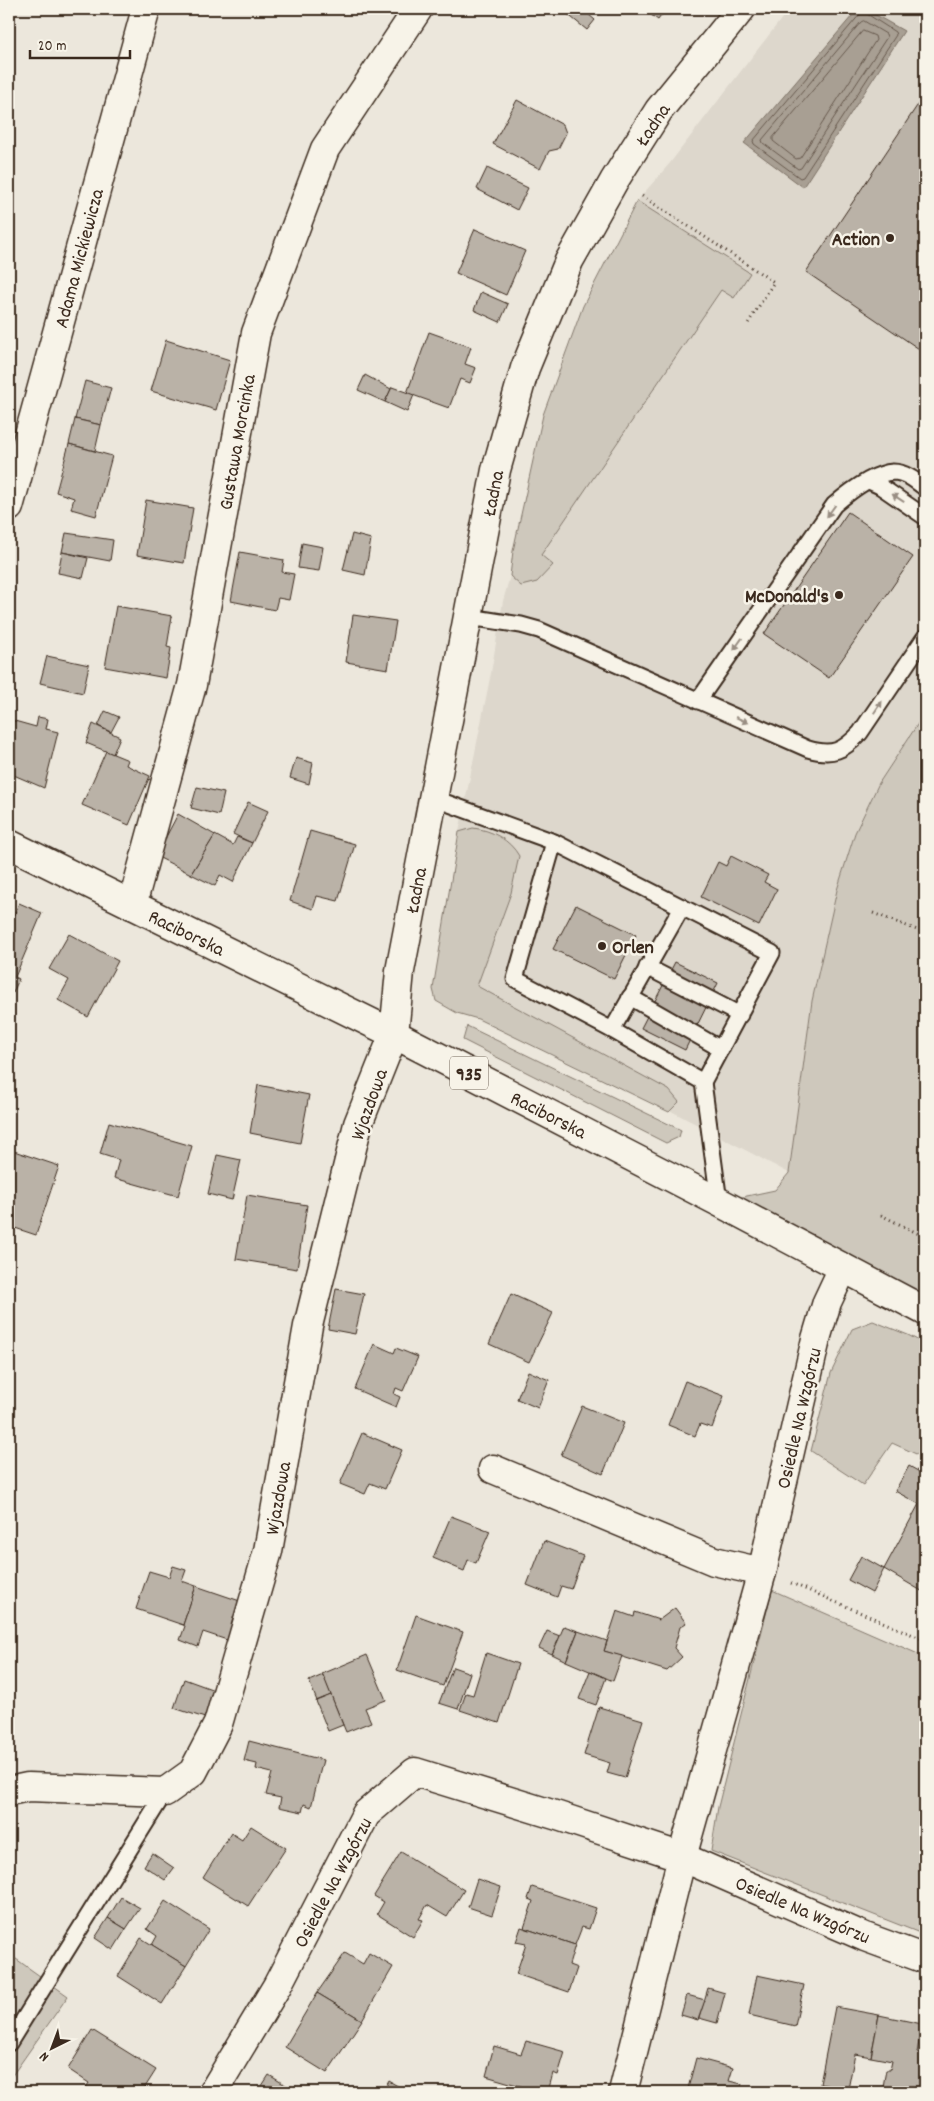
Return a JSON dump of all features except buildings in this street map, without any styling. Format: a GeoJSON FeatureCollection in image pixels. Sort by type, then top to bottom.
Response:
{"type":"FeatureCollection","features":[{"type":"Feature","properties":{"kind":"street","name":"Adama Mickiewicza"},"geometry":{"type":"LineString","coordinates":[[9,507],[146,9]]}},
{"type":"Feature","properties":{"kind":"street","name":"Gustawa Morcinka"},"geometry":{"type":"LineString","coordinates":[[132,905],[192,685],[256,333],[325,149],[418,9]]}},
{"type":"Feature","properties":{"kind":"street","name":"Ładna"},"geometry":{"type":"LineString","coordinates":[[394,1034],[400,971],[496,470],[525,368],[569,261],[614,181],[659,110],[741,9]]}},
{"type":"Feature","properties":{"kind":"street","name":"Raciborska"},"geometry":{"type":"LineString","coordinates":[[9,844],[394,1034],[719,1202],[925,1312]]}},
{"type":"Feature","properties":{"kind":"street","name":"Wjazdowa"},"geometry":{"type":"LineString","coordinates":[[165,1792],[193,1772],[218,1724],[268,1551],[308,1326],[358,1124],[394,1034]]}},
{"type":"Feature","properties":{"kind":"street","name":"Osiedle Na Wzgórzu"},"geometry":{"type":"LineString","coordinates":[[623,2092],[682,1857],[762,1572],[816,1338],[827,1302],[843,1268]]}},
{"type":"Feature","properties":{"kind":"street"},"geometry":{"type":"LineString","coordinates":[[493,1470],[714,1560],[762,1572]]}},
{"type":"Feature","properties":{"kind":"street","name":"Osiedle Na Wzgórzu"},"geometry":{"type":"LineString","coordinates":[[213,2092],[277,1986],[366,1814],[415,1772],[682,1857],[865,1937],[925,1958]]}},
{"type":"Feature","properties":{"kind":"street"},"geometry":{"type":"LineString","coordinates":[[9,1790],[28,1788],[165,1792]]}},
{"type":"Feature","properties":{"kind":"lane"},"geometry":{"type":"LineString","coordinates":[[698,701],[834,505],[869,481],[893,472],[902,474],[925,488]]}},
{"type":"Feature","properties":{"kind":"lane"},"geometry":{"type":"LineString","coordinates":[[869,481],[880,486],[925,517]]}},
{"type":"Feature","properties":{"kind":"lane"},"geometry":{"type":"LineString","coordinates":[[468,616],[540,630],[808,749],[822,753],[837,752],[849,745],[860,733],[925,636]]}},
{"type":"Feature","properties":{"kind":"lane"},"geometry":{"type":"LineString","coordinates":[[433,798],[554,842],[772,953],[703,1082],[719,1202]]}},
{"type":"Feature","properties":{"kind":"lane"},"geometry":{"type":"LineString","coordinates":[[554,842],[515,979],[612,1030],[703,1082]]}},
{"type":"Feature","properties":{"kind":"lane"},"geometry":{"type":"LineString","coordinates":[[612,1030],[682,907]]}},
{"type":"Feature","properties":{"kind":"lane"},"geometry":{"type":"LineString","coordinates":[[648,967],[740,1015]]}},
{"type":"Feature","properties":{"kind":"lane"},"geometry":{"type":"LineString","coordinates":[[630,997],[721,1049]]}},
{"type":"Feature","properties":{"kind":"lane"},"geometry":{"type":"LineString","coordinates":[[9,2043],[165,1792]]}},
{"type":"Feature","properties":{"kind":"path"},"geometry":{"type":"LineString","coordinates":[[614,181],[636,191],[774,282],[746,325]]}},
{"type":"Feature","properties":{"kind":"path"},"geometry":{"type":"LineString","coordinates":[[874,913],[925,933]]}},
{"type":"Feature","properties":{"kind":"path"},"geometry":{"type":"LineString","coordinates":[[881,1215],[925,1237]]}},
{"type":"Feature","properties":{"kind":"path"},"geometry":{"type":"LineString","coordinates":[[762,1572],[925,1640]]}},
{"type":"Feature","properties":{"kind":"shaded area"},"geometry":{"type":"Polygon","coordinates":[[[789,9],[925,9],[925,713],[879,783],[855,833],[837,890],[812,1001],[789,1173],[460,1000],[440,946],[459,832],[491,673],[503,601],[510,576],[513,551],[532,464],[543,415],[583,306],[637,201],[670,163],[789,9]]]}},
{"type":"Feature","properties":{"kind":"shaded area"},"geometry":{"type":"Polygon","coordinates":[[[637,201],[750,273],[734,298],[721,290],[541,555],[553,565],[537,582],[521,586],[510,576],[513,551],[543,415],[583,306],[637,201]]]}},
{"type":"Feature","properties":{"kind":"shaded area"},"geometry":{"type":"Polygon","coordinates":[[[925,713],[925,1311],[719,1202],[775,1190],[789,1173],[812,1001],[837,890],[855,833],[879,783],[925,713]]]}},
{"type":"Feature","properties":{"kind":"shaded area"},"geometry":{"type":"Polygon","coordinates":[[[473,828],[487,831],[500,837],[511,845],[519,856],[511,893],[477,986],[669,1090],[679,1102],[669,1112],[478,1019],[457,1013],[436,1001],[433,989],[459,832],[473,828]]]}},
{"type":"Feature","properties":{"kind":"shaded area"},"geometry":{"type":"Polygon","coordinates":[[[467,1026],[681,1130],[679,1137],[666,1143],[463,1040],[467,1026]]]}},
{"type":"Feature","properties":{"kind":"shaded area"},"geometry":{"type":"Polygon","coordinates":[[[873,1321],[925,1344],[925,1458],[892,1443],[863,1485],[811,1451],[831,1373],[852,1329],[873,1321]]]}},
{"type":"Feature","properties":{"kind":"shaded area"},"geometry":{"type":"Polygon","coordinates":[[[772,1590],[925,1657],[925,1935],[711,1851],[718,1807],[772,1590]]]}},
{"type":"Feature","properties":{"kind":"shaded area"},"geometry":{"type":"Polygon","coordinates":[[[9,1954],[68,1996],[9,2080],[9,1954]]]}},
{"type":"Feature","properties":{"kind":"water"},"geometry":{"type":"Polygon","coordinates":[[[858,9],[865,9],[904,31],[803,187],[744,143],[858,9]]]}},
{"type":"Feature","properties":{"kind":"place","name":"Action"},"geometry":{"type":"Point","coordinates":[890,238]}},
{"type":"Feature","properties":{"kind":"place","name":"McDonald's"},"geometry":{"type":"Point","coordinates":[839,595]}},
{"type":"Feature","properties":{"kind":"place","name":"Orlen"},"geometry":{"type":"Point","coordinates":[602,946]}}]}
